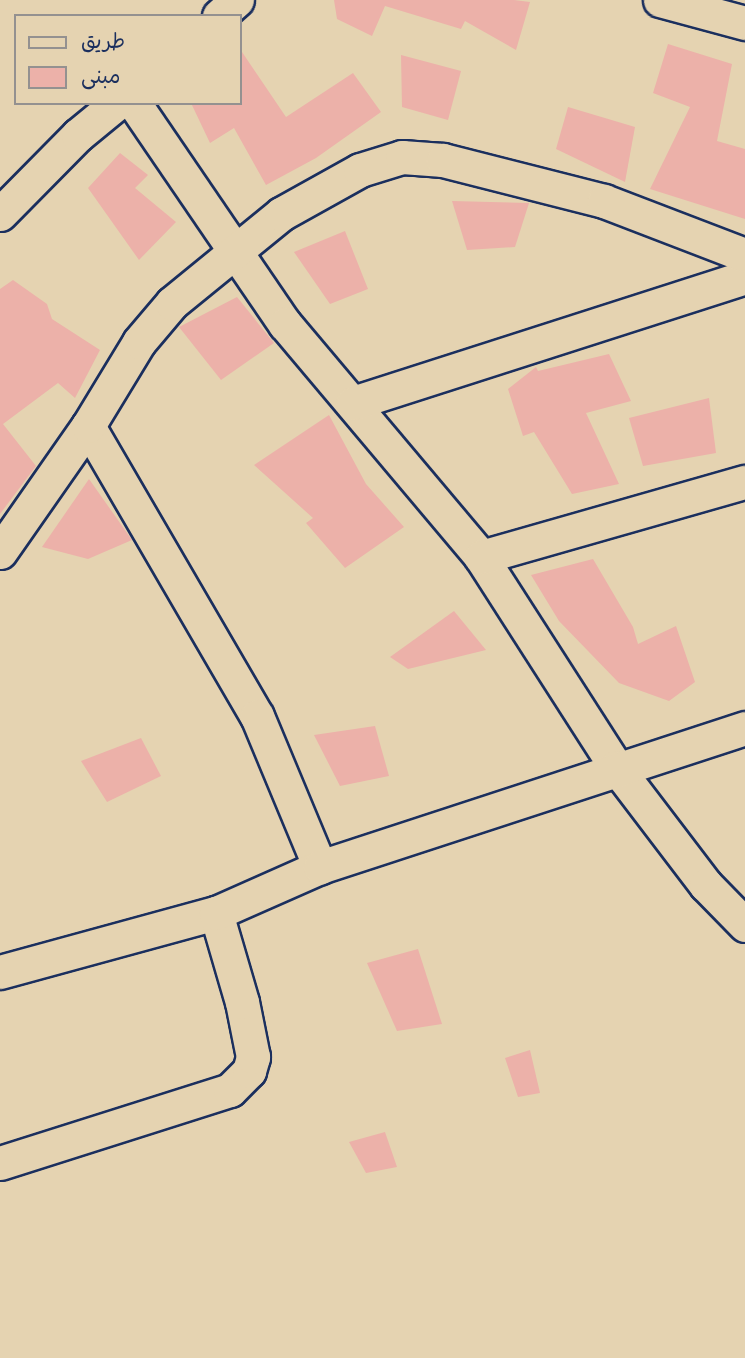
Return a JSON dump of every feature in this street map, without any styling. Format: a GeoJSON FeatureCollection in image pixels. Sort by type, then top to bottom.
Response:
{"type":"FeatureCollection","features":[{"type":"Feature","properties":{"kind":"street"},"geometry":{"type":"LineString","coordinates":[[221,14],[237,0]]}},
{"type":"Feature","properties":{"kind":"street"},"geometry":{"type":"LineString","coordinates":[[660,0],[745,23]]}},
{"type":"Feature","properties":{"kind":"street"},"geometry":{"type":"LineString","coordinates":[[0,214],[115,105]]}},
{"type":"Feature","properties":{"kind":"street"},"geometry":{"type":"LineString","coordinates":[[135,105],[232,251],[318,367],[353,403],[481,557],[616,767],[706,885],[745,925]]}},
{"type":"Feature","properties":{"kind":"street"},"geometry":{"type":"LineString","coordinates":[[0,551],[88,426],[139,342],[172,303],[232,251],[323,188],[402,157],[443,160],[604,201],[745,256]]}},
{"type":"Feature","properties":{"kind":"street"},"geometry":{"type":"LineString","coordinates":[[353,403],[745,276]]}},
{"type":"Feature","properties":{"kind":"street"},"geometry":{"type":"LineString","coordinates":[[88,426],[257,716],[320,867]]}},
{"type":"Feature","properties":{"kind":"street"},"geometry":{"type":"LineString","coordinates":[[481,557],[745,482]]}},
{"type":"Feature","properties":{"kind":"street"},"geometry":{"type":"LineString","coordinates":[[0,972],[216,913],[320,867],[536,798],[616,767],[745,728]]}},
{"type":"Feature","properties":{"kind":"street"},"geometry":{"type":"LineString","coordinates":[[0,1163],[230,1090],[249,1071],[253,1057],[242,1002],[216,913]]}},
{"type":"Feature","properties":{"kind":"building"},"geometry":{"type":"Polygon","coordinates":[[[334,0],[530,2],[516,50],[465,21],[461,29],[385,6],[372,36],[337,19],[334,0]]]}},
{"type":"Feature","properties":{"kind":"building"},"geometry":{"type":"Polygon","coordinates":[[[668,44],[732,64],[717,141],[745,149],[745,219],[650,189],[690,107],[653,93],[668,44]]]}},
{"type":"Feature","properties":{"kind":"building"},"geometry":{"type":"Polygon","coordinates":[[[242,52],[286,117],[353,73],[381,112],[316,158],[266,185],[234,128],[210,143],[192,105],[242,105],[242,52]]]}},
{"type":"Feature","properties":{"kind":"building"},"geometry":{"type":"Polygon","coordinates":[[[401,55],[461,71],[448,120],[402,107],[401,55]]]}},
{"type":"Feature","properties":{"kind":"building"},"geometry":{"type":"Polygon","coordinates":[[[568,107],[635,127],[625,182],[556,149],[568,107]]]}},
{"type":"Feature","properties":{"kind":"building"},"geometry":{"type":"Polygon","coordinates":[[[120,153],[148,175],[135,188],[176,222],[139,260],[88,188],[120,153]]]}},
{"type":"Feature","properties":{"kind":"building"},"geometry":{"type":"Polygon","coordinates":[[[452,201],[529,203],[515,247],[467,250],[452,201]]]}},
{"type":"Feature","properties":{"kind":"building"},"geometry":{"type":"Polygon","coordinates":[[[345,231],[368,289],[330,304],[294,252],[345,231]]]}},
{"type":"Feature","properties":{"kind":"building"},"geometry":{"type":"Polygon","coordinates":[[[13,280],[47,304],[52,319],[100,350],[75,398],[58,383],[3,424],[36,466],[0,514],[0,289],[13,280]]]}},
{"type":"Feature","properties":{"kind":"building"},"geometry":{"type":"Polygon","coordinates":[[[237,297],[274,343],[221,380],[179,327],[237,297]]]}},
{"type":"Feature","properties":{"kind":"building"},"geometry":{"type":"Polygon","coordinates":[[[609,354],[631,401],[586,413],[619,484],[572,494],[534,432],[523,436],[508,389],[536,367],[538,371],[609,354]]]}},
{"type":"Feature","properties":{"kind":"building"},"geometry":{"type":"Polygon","coordinates":[[[709,398],[716,453],[643,466],[629,418],[709,398]]]}},
{"type":"Feature","properties":{"kind":"building"},"geometry":{"type":"Polygon","coordinates":[[[329,415],[366,484],[404,527],[345,568],[306,523],[313,518],[254,465],[329,415]]]}},
{"type":"Feature","properties":{"kind":"building"},"geometry":{"type":"Polygon","coordinates":[[[89,479],[132,540],[88,559],[42,547],[89,479]]]}},
{"type":"Feature","properties":{"kind":"building"},"geometry":{"type":"Polygon","coordinates":[[[593,559],[633,627],[638,644],[676,626],[695,682],[669,701],[619,683],[559,621],[531,575],[593,559]]]}},
{"type":"Feature","properties":{"kind":"building"},"geometry":{"type":"Polygon","coordinates":[[[454,611],[486,650],[408,669],[390,657],[454,611]]]}},
{"type":"Feature","properties":{"kind":"building"},"geometry":{"type":"Polygon","coordinates":[[[375,726],[389,776],[340,786],[314,735],[375,726]]]}},
{"type":"Feature","properties":{"kind":"building"},"geometry":{"type":"Polygon","coordinates":[[[141,738],[161,776],[107,802],[81,761],[141,738]]]}},
{"type":"Feature","properties":{"kind":"building"},"geometry":{"type":"Polygon","coordinates":[[[418,949],[442,1024],[397,1031],[367,963],[418,949]]]}},
{"type":"Feature","properties":{"kind":"building"},"geometry":{"type":"Polygon","coordinates":[[[530,1050],[540,1093],[518,1097],[505,1058],[530,1050]]]}},
{"type":"Feature","properties":{"kind":"building"},"geometry":{"type":"Polygon","coordinates":[[[385,1132],[397,1167],[366,1173],[349,1142],[385,1132]]]}}]}
